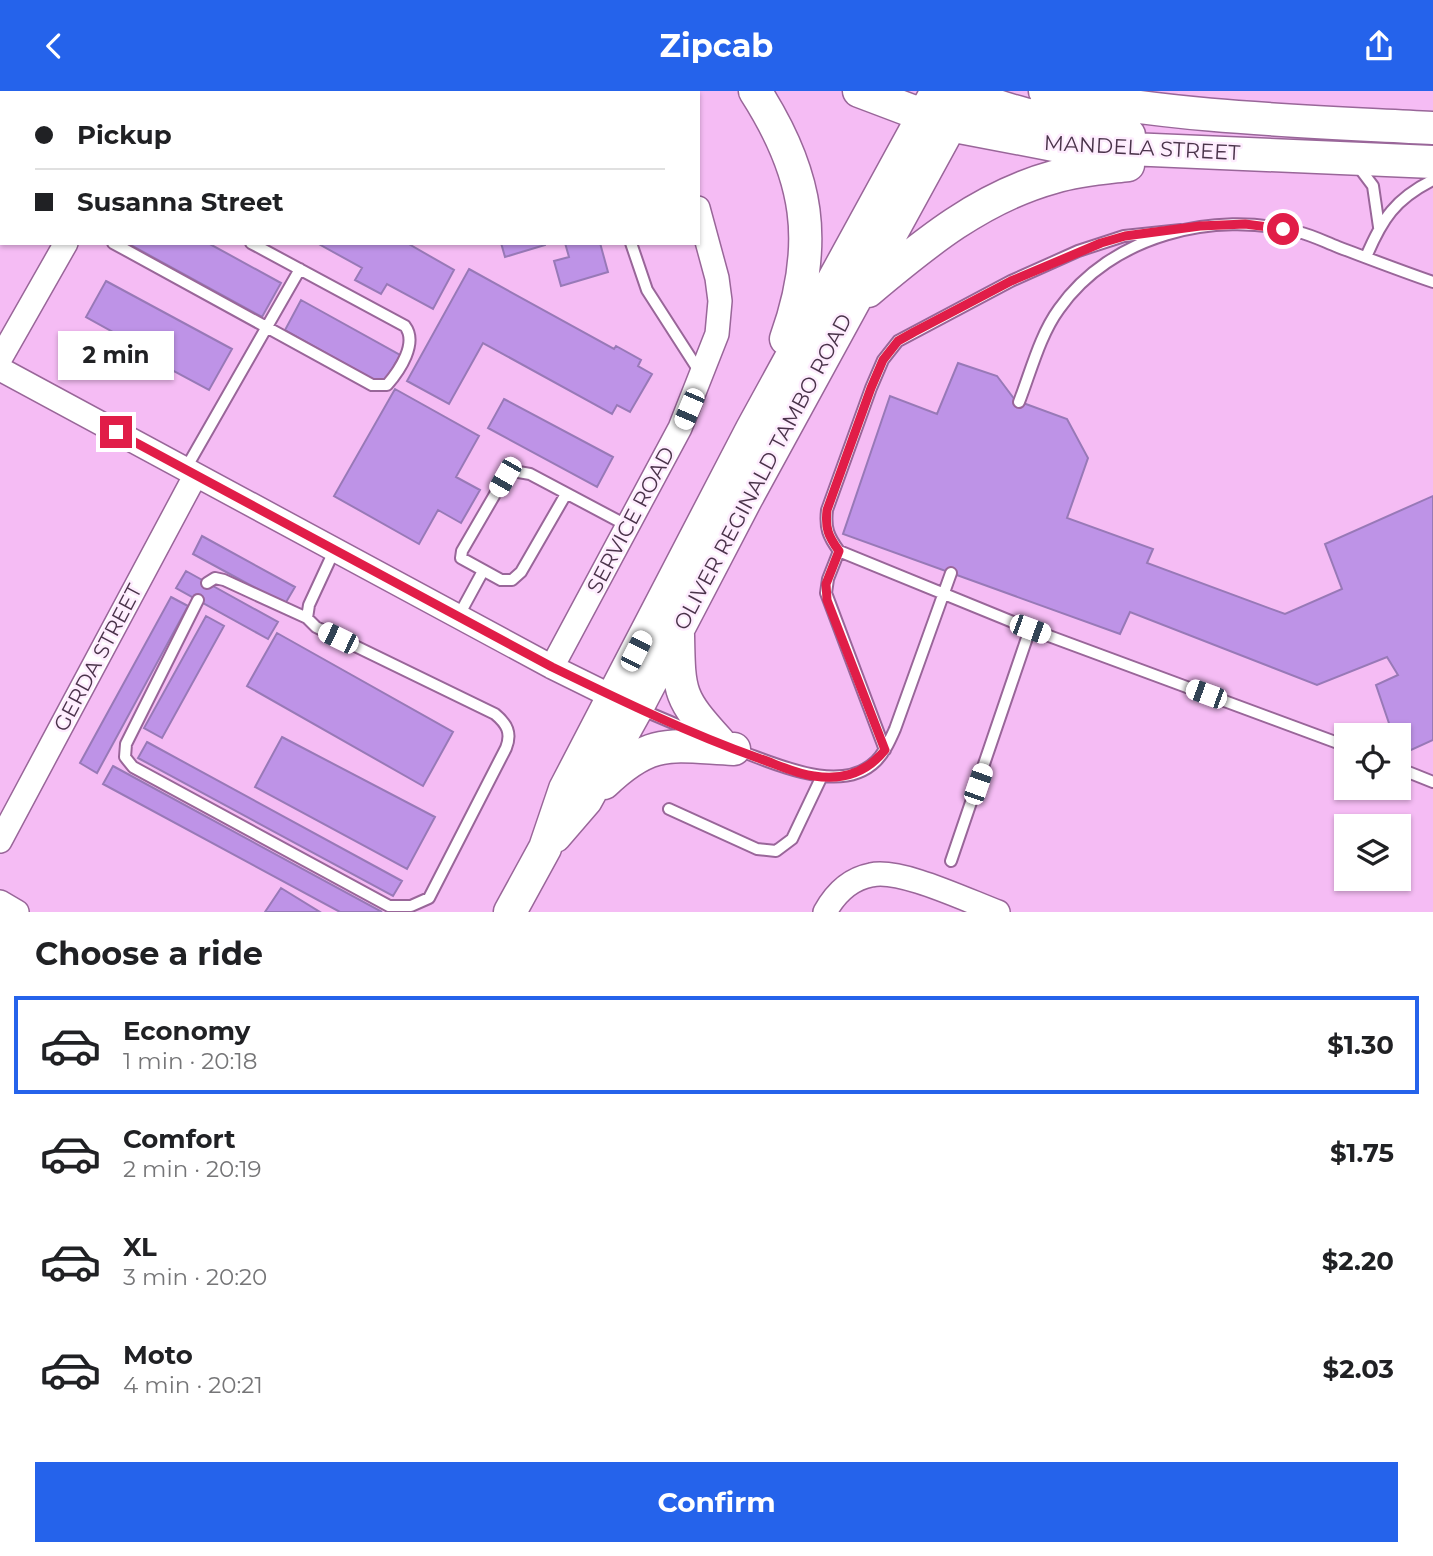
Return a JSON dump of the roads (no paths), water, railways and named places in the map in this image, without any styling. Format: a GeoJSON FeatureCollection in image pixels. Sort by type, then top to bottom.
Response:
{"type":"FeatureCollection","features":[{"type":"Feature","properties":{"kind":"main road"},"geometry":{"type":"LineString","coordinates":[[752,429],[799,299],[806,251],[801,188],[792,159],[777,124],[755,91]]}},
{"type":"Feature","properties":{"kind":"main road","name":"MANDELA STREET"},"geometry":{"type":"LineString","coordinates":[[859,91],[933,105],[1059,146],[1433,162]]}},
{"type":"Feature","properties":{"kind":"main road"},"geometry":{"type":"LineString","coordinates":[[933,105],[968,91],[984,102],[1010,110],[1209,153]]}},
{"type":"Feature","properties":{"kind":"main road","name":"MANDELA STREET"},"geometry":{"type":"LineString","coordinates":[[1045,91],[1084,99],[1209,115],[1433,128]]}},
{"type":"Feature","properties":{"kind":"main road"},"geometry":{"type":"LineString","coordinates":[[1203,91],[1338,123]]}},
{"type":"Feature","properties":{"kind":"main road","name":"OLIVER REGINALD TAMBO ROAD"},"geometry":{"type":"LineString","coordinates":[[510,912],[545,848],[565,789],[678,630],[752,429],[933,105]]}},
{"type":"Feature","properties":{"kind":"main road","name":"OLIVER REGINALD TAMBO ROAD"},"geometry":{"type":"LineString","coordinates":[[545,848],[586,800],[625,703],[715,529],[854,303],[933,105]]}},
{"type":"Feature","properties":{"kind":"main road"},"geometry":{"type":"LineString","coordinates":[[854,303],[904,260],[965,215],[1025,186],[1056,176],[1209,153]]}},
{"type":"Feature","properties":{"kind":"main road"},"geometry":{"type":"LineString","coordinates":[[678,630],[679,673],[683,696],[690,709],[726,746]]}},
{"type":"Feature","properties":{"kind":"main road"},"geometry":{"type":"LineString","coordinates":[[586,800],[620,768],[644,752],[675,746],[726,746]]}},
{"type":"Feature","properties":{"kind":"street","name":"SERVICE ROAD"},"geometry":{"type":"LineString","coordinates":[[552,667],[680,428],[717,334],[720,301],[718,278],[700,215]]}},
{"type":"Feature","properties":{"kind":"street"},"geometry":{"type":"LineString","coordinates":[[0,359],[65,245]]}},
{"type":"Feature","properties":{"kind":"street"},"geometry":{"type":"LineString","coordinates":[[0,369],[334,551],[625,703]]}},
{"type":"Feature","properties":{"kind":"street","name":"GERDA STREET"},"geometry":{"type":"LineString","coordinates":[[0,841],[190,473]]}},
{"type":"Feature","properties":{"kind":"street"},"geometry":{"type":"LineString","coordinates":[[825,912],[844,888],[856,880],[878,874],[917,882],[998,912]]}},
{"type":"Feature","properties":{"kind":"street"},"geometry":{"type":"LineString","coordinates":[[0,902],[18,912]]}},
{"type":"Feature","properties":{"kind":"lane"},"geometry":{"type":"LineString","coordinates":[[1345,158],[1362,168],[1373,186],[1379,227]]}},
{"type":"Feature","properties":{"kind":"lane"},"geometry":{"type":"LineString","coordinates":[[1366,257],[1379,227],[1408,195],[1433,180]]}},
{"type":"Feature","properties":{"kind":"lane"},"geometry":{"type":"LineString","coordinates":[[1334,742],[1030,629],[839,551],[828,535],[825,522],[827,510],[871,388],[883,360],[898,341],[1011,281],[1078,251],[1125,236],[1220,224],[1277,228],[1299,232],[1433,282]]}},
{"type":"Feature","properties":{"kind":"lane"},"geometry":{"type":"LineString","coordinates":[[1019,401],[1057,310],[1076,288],[1117,257],[1142,244],[1181,230]]}},
{"type":"Feature","properties":{"kind":"lane"},"geometry":{"type":"LineString","coordinates":[[117,245],[372,385],[384,386],[391,380],[411,343],[409,331],[405,326],[255,245]]}},
{"type":"Feature","properties":{"kind":"lane"},"geometry":{"type":"LineString","coordinates":[[632,245],[647,290],[702,376]]}},
{"type":"Feature","properties":{"kind":"lane"},"geometry":{"type":"LineString","coordinates":[[190,473],[300,269]]}},
{"type":"Feature","properties":{"kind":"lane"},"geometry":{"type":"LineString","coordinates":[[566,494],[517,576],[505,581],[461,558],[461,553],[505,477],[513,471],[525,473],[566,494],[628,526]]}},
{"type":"Feature","properties":{"kind":"lane"},"geometry":{"type":"LineString","coordinates":[[307,618],[309,605],[334,551]]}},
{"type":"Feature","properties":{"kind":"lane"},"geometry":{"type":"LineString","coordinates":[[839,551],[828,579],[826,593],[885,750]]}},
{"type":"Feature","properties":{"kind":"lane"},"geometry":{"type":"LineString","coordinates":[[458,617],[483,571]]}},
{"type":"Feature","properties":{"kind":"lane"},"geometry":{"type":"LineString","coordinates":[[625,703],[726,746],[798,772],[822,776],[865,770],[885,750],[951,573]]}},
{"type":"Feature","properties":{"kind":"lane"},"geometry":{"type":"LineString","coordinates":[[198,600],[126,744],[125,757],[133,767],[389,906],[411,906],[429,898],[506,748],[508,728],[495,714],[316,627],[307,618],[223,580],[215,578],[207,583]]}},
{"type":"Feature","properties":{"kind":"lane"},"geometry":{"type":"LineString","coordinates":[[951,861],[1030,629]]}},
{"type":"Feature","properties":{"kind":"lane"},"geometry":{"type":"LineString","coordinates":[[1411,773],[1433,782]]}},
{"type":"Feature","properties":{"kind":"lane"},"geometry":{"type":"LineString","coordinates":[[668,809],[757,849],[776,851],[792,839],[822,776]]}}]}
